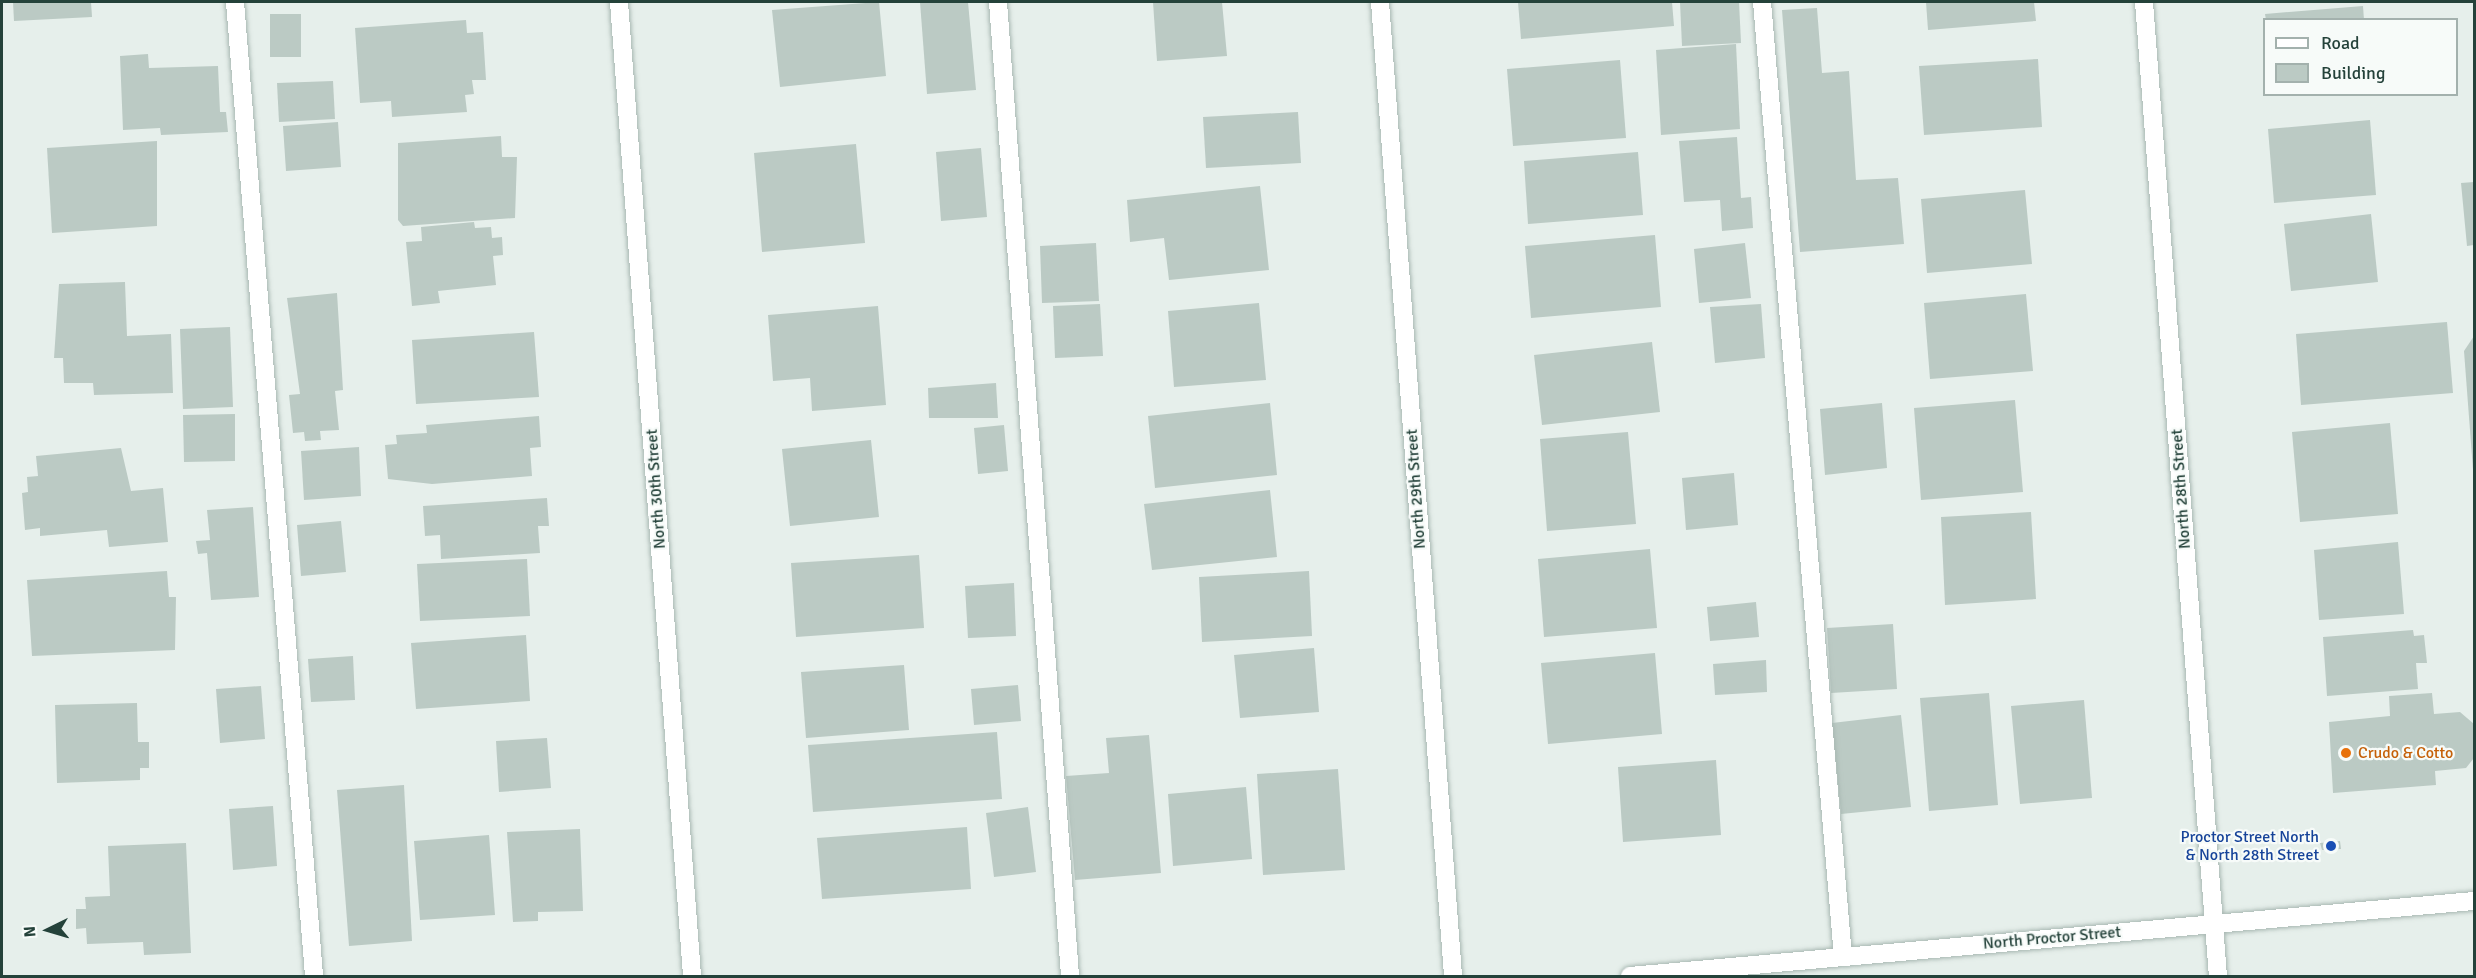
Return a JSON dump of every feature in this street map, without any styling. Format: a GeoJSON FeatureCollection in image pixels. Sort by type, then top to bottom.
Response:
{"type":"FeatureCollection","features":[{"type":"Feature","properties":{"kind":"street"},"geometry":{"type":"LineString","coordinates":[[235,2],[314,976]]}},
{"type":"Feature","properties":{"kind":"street","name":"North 30th Street"},"geometry":{"type":"LineString","coordinates":[[619,2],[692,976]]}},
{"type":"Feature","properties":{"kind":"street"},"geometry":{"type":"LineString","coordinates":[[998,2],[1070,976]]}},
{"type":"Feature","properties":{"kind":"street","name":"North 29th Street"},"geometry":{"type":"LineString","coordinates":[[1380,2],[1453,976]]}},
{"type":"Feature","properties":{"kind":"street"},"geometry":{"type":"LineString","coordinates":[[1762,2],[1843,957]]}},
{"type":"Feature","properties":{"kind":"street","name":"North 28th Street"},"geometry":{"type":"LineString","coordinates":[[2144,2],[2217,976]]}},
{"type":"Feature","properties":{"kind":"street","name":"North Proctor Street"},"geometry":{"type":"LineString","coordinates":[[1630,976],[2475,901]]}},
{"type":"Feature","properties":{"kind":"building"},"geometry":{"type":"Polygon","coordinates":[[[13,2],[91,2],[92,17],[14,21],[13,2]]]}},
{"type":"Feature","properties":{"kind":"building"},"geometry":{"type":"Polygon","coordinates":[[[879,2],[886,76],[780,87],[772,10],[879,2]]]}},
{"type":"Feature","properties":{"kind":"building"},"geometry":{"type":"Polygon","coordinates":[[[920,2],[968,2],[976,90],[927,94],[920,2]]]}},
{"type":"Feature","properties":{"kind":"building"},"geometry":{"type":"Polygon","coordinates":[[[1153,2],[1222,2],[1227,56],[1157,61],[1153,2]]]}},
{"type":"Feature","properties":{"kind":"building"},"geometry":{"type":"Polygon","coordinates":[[[1518,2],[1672,2],[1674,26],[1521,39],[1518,2]]]}},
{"type":"Feature","properties":{"kind":"building"},"geometry":{"type":"Polygon","coordinates":[[[1680,2],[1739,2],[1741,43],[1682,46],[1680,2]]]}},
{"type":"Feature","properties":{"kind":"building"},"geometry":{"type":"Polygon","coordinates":[[[1926,2],[2034,2],[2036,21],[1928,30],[1926,2]]]}},
{"type":"Feature","properties":{"kind":"building"},"geometry":{"type":"Polygon","coordinates":[[[2363,6],[2364,18],[2266,18],[2265,14],[2363,6]]]}},
{"type":"Feature","properties":{"kind":"building"},"geometry":{"type":"Polygon","coordinates":[[[1817,8],[1822,73],[1849,71],[1856,180],[1898,178],[1904,244],[1800,252],[1782,10],[1817,8]]]}},
{"type":"Feature","properties":{"kind":"building"},"geometry":{"type":"Polygon","coordinates":[[[270,14],[301,14],[301,57],[270,57],[270,14]]]}},
{"type":"Feature","properties":{"kind":"building"},"geometry":{"type":"Polygon","coordinates":[[[466,20],[467,33],[483,32],[486,80],[472,80],[474,94],[465,95],[467,112],[392,117],[391,101],[360,103],[355,28],[466,20]]]}},
{"type":"Feature","properties":{"kind":"building"},"geometry":{"type":"Polygon","coordinates":[[[1736,44],[1740,129],[1661,135],[1656,50],[1736,44]]]}},
{"type":"Feature","properties":{"kind":"building"},"geometry":{"type":"Polygon","coordinates":[[[148,54],[149,68],[218,66],[220,112],[226,112],[228,132],[161,135],[160,128],[123,130],[120,56],[148,54]]]}},
{"type":"Feature","properties":{"kind":"building"},"geometry":{"type":"Polygon","coordinates":[[[2038,59],[2042,127],[1924,135],[1919,66],[2038,59]]]}},
{"type":"Feature","properties":{"kind":"building"},"geometry":{"type":"Polygon","coordinates":[[[1620,60],[1626,138],[1513,146],[1507,69],[1620,60]]]}},
{"type":"Feature","properties":{"kind":"building"},"geometry":{"type":"Polygon","coordinates":[[[333,81],[335,119],[279,122],[277,83],[333,81]]]}},
{"type":"Feature","properties":{"kind":"building"},"geometry":{"type":"Polygon","coordinates":[[[1298,112],[1301,163],[1206,168],[1203,117],[1298,112]]]}},
{"type":"Feature","properties":{"kind":"building"},"geometry":{"type":"Polygon","coordinates":[[[2370,120],[2376,195],[2274,203],[2268,129],[2370,120]]]}},
{"type":"Feature","properties":{"kind":"building"},"geometry":{"type":"Polygon","coordinates":[[[338,122],[341,167],[286,171],[283,126],[338,122]]]}},
{"type":"Feature","properties":{"kind":"building"},"geometry":{"type":"Polygon","coordinates":[[[501,136],[502,157],[517,157],[515,218],[403,226],[398,220],[398,143],[501,136]]]}},
{"type":"Feature","properties":{"kind":"building"},"geometry":{"type":"Polygon","coordinates":[[[1737,137],[1741,198],[1751,197],[1753,228],[1722,231],[1720,200],[1684,202],[1679,141],[1737,137]]]}},
{"type":"Feature","properties":{"kind":"building"},"geometry":{"type":"Polygon","coordinates":[[[157,141],[157,226],[52,233],[47,148],[157,141]]]}},
{"type":"Feature","properties":{"kind":"building"},"geometry":{"type":"Polygon","coordinates":[[[856,144],[865,243],[762,252],[754,153],[856,144]]]}},
{"type":"Feature","properties":{"kind":"building"},"geometry":{"type":"Polygon","coordinates":[[[981,148],[987,217],[941,221],[936,152],[981,148]]]}},
{"type":"Feature","properties":{"kind":"building"},"geometry":{"type":"Polygon","coordinates":[[[1638,152],[1643,215],[1528,224],[1524,161],[1638,152]]]}},
{"type":"Feature","properties":{"kind":"building"},"geometry":{"type":"Polygon","coordinates":[[[2474,182],[2474,245],[2467,246],[2461,183],[2474,182]]]}},
{"type":"Feature","properties":{"kind":"building"},"geometry":{"type":"Polygon","coordinates":[[[1260,186],[1269,270],[1169,280],[1164,238],[1130,242],[1127,200],[1260,186]]]}},
{"type":"Feature","properties":{"kind":"building"},"geometry":{"type":"Polygon","coordinates":[[[2025,190],[2032,264],[1927,273],[1921,199],[2025,190]]]}},
{"type":"Feature","properties":{"kind":"building"},"geometry":{"type":"Polygon","coordinates":[[[2371,214],[2378,282],[2291,291],[2284,224],[2371,214]]]}},
{"type":"Feature","properties":{"kind":"building"},"geometry":{"type":"Polygon","coordinates":[[[474,222],[475,228],[491,227],[492,238],[502,237],[503,255],[493,256],[496,285],[438,291],[440,303],[412,306],[406,242],[422,241],[421,227],[474,222]]]}},
{"type":"Feature","properties":{"kind":"building"},"geometry":{"type":"Polygon","coordinates":[[[1655,235],[1661,307],[1531,318],[1525,246],[1655,235]]]}},
{"type":"Feature","properties":{"kind":"building"},"geometry":{"type":"Polygon","coordinates":[[[1096,243],[1099,301],[1042,303],[1040,246],[1096,243]]]}},
{"type":"Feature","properties":{"kind":"building"},"geometry":{"type":"Polygon","coordinates":[[[1745,243],[1751,298],[1699,303],[1694,249],[1745,243]]]}},
{"type":"Feature","properties":{"kind":"building"},"geometry":{"type":"Polygon","coordinates":[[[125,282],[127,336],[171,334],[173,393],[94,395],[93,383],[64,383],[63,358],[54,358],[59,284],[125,282]]]}},
{"type":"Feature","properties":{"kind":"building"},"geometry":{"type":"Polygon","coordinates":[[[337,293],[343,390],[335,391],[339,430],[320,431],[321,440],[305,441],[304,432],[293,433],[289,395],[300,394],[287,298],[337,293]]]}},
{"type":"Feature","properties":{"kind":"building"},"geometry":{"type":"Polygon","coordinates":[[[2026,294],[2033,371],[1930,379],[1924,303],[2026,294]]]}},
{"type":"Feature","properties":{"kind":"building"},"geometry":{"type":"Polygon","coordinates":[[[1259,303],[1266,380],[1174,387],[1168,311],[1259,303]]]}},
{"type":"Feature","properties":{"kind":"building"},"geometry":{"type":"Polygon","coordinates":[[[1100,304],[1103,356],[1055,358],[1053,306],[1100,304]]]}},
{"type":"Feature","properties":{"kind":"building"},"geometry":{"type":"Polygon","coordinates":[[[1761,304],[1765,358],[1715,363],[1710,307],[1761,304]]]}},
{"type":"Feature","properties":{"kind":"building"},"geometry":{"type":"Polygon","coordinates":[[[878,306],[886,405],[812,411],[810,378],[773,381],[768,315],[878,306]]]}},
{"type":"Feature","properties":{"kind":"building"},"geometry":{"type":"Polygon","coordinates":[[[2447,322],[2453,393],[2301,405],[2296,334],[2447,322]]]}},
{"type":"Feature","properties":{"kind":"building"},"geometry":{"type":"Polygon","coordinates":[[[230,327],[233,407],[183,409],[180,329],[230,327]]]}},
{"type":"Feature","properties":{"kind":"building"},"geometry":{"type":"Polygon","coordinates":[[[534,332],[539,397],[416,404],[412,340],[534,332]]]}},
{"type":"Feature","properties":{"kind":"building"},"geometry":{"type":"Polygon","coordinates":[[[2474,336],[2474,470],[2473,470],[2464,351],[2474,336]]]}},
{"type":"Feature","properties":{"kind":"building"},"geometry":{"type":"Polygon","coordinates":[[[1652,342],[1660,412],[1542,425],[1534,355],[1652,342]]]}},
{"type":"Feature","properties":{"kind":"building"},"geometry":{"type":"Polygon","coordinates":[[[996,383],[998,418],[929,418],[928,388],[996,383]]]}},
{"type":"Feature","properties":{"kind":"building"},"geometry":{"type":"Polygon","coordinates":[[[2015,400],[2023,492],[1921,500],[1914,408],[2015,400]]]}},
{"type":"Feature","properties":{"kind":"building"},"geometry":{"type":"Polygon","coordinates":[[[1270,403],[1277,475],[1155,488],[1148,416],[1270,403]]]}},
{"type":"Feature","properties":{"kind":"building"},"geometry":{"type":"Polygon","coordinates":[[[1882,403],[1887,468],[1825,475],[1820,409],[1882,403]]]}},
{"type":"Feature","properties":{"kind":"building"},"geometry":{"type":"Polygon","coordinates":[[[235,414],[235,461],[184,462],[183,415],[235,414]]]}},
{"type":"Feature","properties":{"kind":"building"},"geometry":{"type":"Polygon","coordinates":[[[539,416],[541,447],[530,448],[532,476],[432,484],[388,479],[385,445],[397,444],[396,435],[427,433],[426,425],[539,416]]]}},
{"type":"Feature","properties":{"kind":"building"},"geometry":{"type":"Polygon","coordinates":[[[2390,423],[2398,514],[2300,522],[2292,432],[2390,423]]]}},
{"type":"Feature","properties":{"kind":"building"},"geometry":{"type":"Polygon","coordinates":[[[1004,425],[1008,471],[978,474],[974,428],[1004,425]]]}},
{"type":"Feature","properties":{"kind":"building"},"geometry":{"type":"Polygon","coordinates":[[[1628,432],[1636,524],[1547,531],[1540,439],[1628,432]]]}},
{"type":"Feature","properties":{"kind":"building"},"geometry":{"type":"Polygon","coordinates":[[[871,440],[879,517],[790,526],[782,449],[871,440]]]}},
{"type":"Feature","properties":{"kind":"building"},"geometry":{"type":"Polygon","coordinates":[[[359,447],[361,496],[304,500],[301,451],[359,447]]]}},
{"type":"Feature","properties":{"kind":"building"},"geometry":{"type":"Polygon","coordinates":[[[121,448],[131,491],[163,488],[168,542],[109,547],[107,530],[40,536],[40,528],[25,530],[22,493],[28,492],[27,477],[38,476],[36,456],[121,448]]]}},
{"type":"Feature","properties":{"kind":"building"},"geometry":{"type":"Polygon","coordinates":[[[1734,473],[1738,525],[1686,530],[1682,478],[1734,473]]]}},
{"type":"Feature","properties":{"kind":"building"},"geometry":{"type":"Polygon","coordinates":[[[1270,490],[1277,557],[1152,570],[1144,504],[1270,490]]]}},
{"type":"Feature","properties":{"kind":"building"},"geometry":{"type":"Polygon","coordinates":[[[547,498],[549,526],[538,526],[540,553],[441,559],[440,535],[425,536],[423,506],[547,498]]]}},
{"type":"Feature","properties":{"kind":"building"},"geometry":{"type":"Polygon","coordinates":[[[253,507],[259,597],[211,600],[207,553],[198,554],[196,541],[210,540],[207,510],[253,507]]]}},
{"type":"Feature","properties":{"kind":"building"},"geometry":{"type":"Polygon","coordinates":[[[2031,512],[2036,599],[1945,605],[1941,517],[2031,512]]]}},
{"type":"Feature","properties":{"kind":"building"},"geometry":{"type":"Polygon","coordinates":[[[341,521],[346,572],[301,576],[297,525],[341,521]]]}},
{"type":"Feature","properties":{"kind":"building"},"geometry":{"type":"Polygon","coordinates":[[[2398,542],[2404,614],[2319,620],[2314,550],[2398,542]]]}},
{"type":"Feature","properties":{"kind":"building"},"geometry":{"type":"Polygon","coordinates":[[[1650,549],[1657,628],[1544,637],[1538,559],[1650,549]]]}},
{"type":"Feature","properties":{"kind":"building"},"geometry":{"type":"Polygon","coordinates":[[[919,555],[924,628],[796,637],[791,563],[919,555]]]}},
{"type":"Feature","properties":{"kind":"building"},"geometry":{"type":"Polygon","coordinates":[[[527,559],[530,616],[420,621],[417,564],[527,559]]]}},
{"type":"Feature","properties":{"kind":"building"},"geometry":{"type":"Polygon","coordinates":[[[167,571],[169,597],[176,597],[175,650],[32,656],[27,580],[167,571]]]}},
{"type":"Feature","properties":{"kind":"building"},"geometry":{"type":"Polygon","coordinates":[[[1309,571],[1312,636],[1202,642],[1199,577],[1309,571]]]}},
{"type":"Feature","properties":{"kind":"building"},"geometry":{"type":"Polygon","coordinates":[[[1014,583],[1016,636],[968,638],[965,586],[1014,583]]]}},
{"type":"Feature","properties":{"kind":"building"},"geometry":{"type":"Polygon","coordinates":[[[1756,602],[1759,637],[1710,641],[1707,607],[1756,602]]]}},
{"type":"Feature","properties":{"kind":"building"},"geometry":{"type":"Polygon","coordinates":[[[1893,624],[1897,689],[1831,693],[1827,628],[1893,624]]]}},
{"type":"Feature","properties":{"kind":"building"},"geometry":{"type":"Polygon","coordinates":[[[2413,630],[2414,636],[2424,635],[2427,663],[2416,663],[2418,689],[2327,696],[2323,637],[2413,630]]]}},
{"type":"Feature","properties":{"kind":"building"},"geometry":{"type":"Polygon","coordinates":[[[526,635],[530,701],[416,709],[411,643],[526,635]]]}},
{"type":"Feature","properties":{"kind":"building"},"geometry":{"type":"Polygon","coordinates":[[[1314,648],[1319,712],[1240,718],[1234,655],[1314,648]]]}},
{"type":"Feature","properties":{"kind":"building"},"geometry":{"type":"Polygon","coordinates":[[[1655,653],[1662,734],[1548,744],[1541,663],[1655,653]]]}},
{"type":"Feature","properties":{"kind":"building"},"geometry":{"type":"Polygon","coordinates":[[[353,656],[355,700],[311,702],[308,659],[353,656]]]}},
{"type":"Feature","properties":{"kind":"building"},"geometry":{"type":"Polygon","coordinates":[[[1766,660],[1767,692],[1715,695],[1713,664],[1766,660]]]}},
{"type":"Feature","properties":{"kind":"building"},"geometry":{"type":"Polygon","coordinates":[[[904,665],[909,730],[806,738],[801,672],[904,665]]]}},
{"type":"Feature","properties":{"kind":"building"},"geometry":{"type":"Polygon","coordinates":[[[1018,685],[1021,721],[974,725],[971,689],[1018,685]]]}},
{"type":"Feature","properties":{"kind":"building"},"geometry":{"type":"Polygon","coordinates":[[[261,686],[265,739],[220,743],[216,689],[261,686]]]}},
{"type":"Feature","properties":{"kind":"building"},"geometry":{"type":"Polygon","coordinates":[[[1989,693],[1998,805],[1929,811],[1920,698],[1989,693]]]}},
{"type":"Feature","properties":{"kind":"building"},"geometry":{"type":"Polygon","coordinates":[[[2432,693],[2434,714],[2460,712],[2474,724],[2474,758],[2466,768],[2435,771],[2436,785],[2333,793],[2329,722],[2390,716],[2389,696],[2432,693]]]}},
{"type":"Feature","properties":{"kind":"building"},"geometry":{"type":"Polygon","coordinates":[[[2084,700],[2092,798],[2020,804],[2011,706],[2084,700]]]}},
{"type":"Feature","properties":{"kind":"building"},"geometry":{"type":"Polygon","coordinates":[[[137,703],[138,742],[149,742],[149,768],[140,768],[140,780],[57,783],[55,705],[137,703]]]}},
{"type":"Feature","properties":{"kind":"building"},"geometry":{"type":"Polygon","coordinates":[[[1901,715],[1911,807],[1841,814],[1832,723],[1901,715]]]}},
{"type":"Feature","properties":{"kind":"building"},"geometry":{"type":"Polygon","coordinates":[[[997,732],[1002,799],[813,812],[808,745],[997,732]]]}},
{"type":"Feature","properties":{"kind":"building"},"geometry":{"type":"Polygon","coordinates":[[[1149,735],[1161,873],[1075,880],[1066,776],[1109,773],[1106,738],[1149,735]]]}},
{"type":"Feature","properties":{"kind":"building"},"geometry":{"type":"Polygon","coordinates":[[[547,738],[551,788],[499,792],[496,741],[547,738]]]}},
{"type":"Feature","properties":{"kind":"building"},"geometry":{"type":"Polygon","coordinates":[[[1716,760],[1721,835],[1623,842],[1618,767],[1716,760]]]}},
{"type":"Feature","properties":{"kind":"building"},"geometry":{"type":"Polygon","coordinates":[[[1338,769],[1345,870],[1263,875],[1257,774],[1338,769]]]}},
{"type":"Feature","properties":{"kind":"building"},"geometry":{"type":"Polygon","coordinates":[[[404,785],[412,941],[349,946],[337,790],[404,785]]]}},
{"type":"Feature","properties":{"kind":"building"},"geometry":{"type":"Polygon","coordinates":[[[1246,787],[1252,859],[1173,866],[1168,794],[1246,787]]]}},
{"type":"Feature","properties":{"kind":"building"},"geometry":{"type":"Polygon","coordinates":[[[273,806],[277,866],[233,870],[229,809],[273,806]]]}},
{"type":"Feature","properties":{"kind":"building"},"geometry":{"type":"Polygon","coordinates":[[[1028,807],[1036,872],[994,877],[986,813],[1028,807]]]}},
{"type":"Feature","properties":{"kind":"building"},"geometry":{"type":"Polygon","coordinates":[[[967,827],[971,889],[822,899],[817,838],[967,827]]]}},
{"type":"Feature","properties":{"kind":"building"},"geometry":{"type":"Polygon","coordinates":[[[580,829],[583,911],[538,912],[538,921],[513,922],[507,832],[580,829]]]}},
{"type":"Feature","properties":{"kind":"building"},"geometry":{"type":"Polygon","coordinates":[[[489,835],[495,915],[420,920],[414,841],[489,835]]]}},
{"type":"Feature","properties":{"kind":"building"},"geometry":{"type":"Polygon","coordinates":[[[2340,841],[2341,849],[2322,850],[2320,843],[2340,841]]]}},
{"type":"Feature","properties":{"kind":"building"},"geometry":{"type":"Polygon","coordinates":[[[186,843],[191,953],[144,955],[143,942],[87,944],[86,928],[76,929],[76,909],[86,909],[85,897],[110,896],[108,846],[186,843]]]}},
{"type":"Feature","properties":{"kind":"place","name":"Crudo & Cotto"},"geometry":{"type":"Point","coordinates":[2346,753]}},
{"type":"Feature","properties":{"kind":"place","name":"Proctor Street North & North 28th Street"},"geometry":{"type":"Point","coordinates":[2331,846]}}]}
